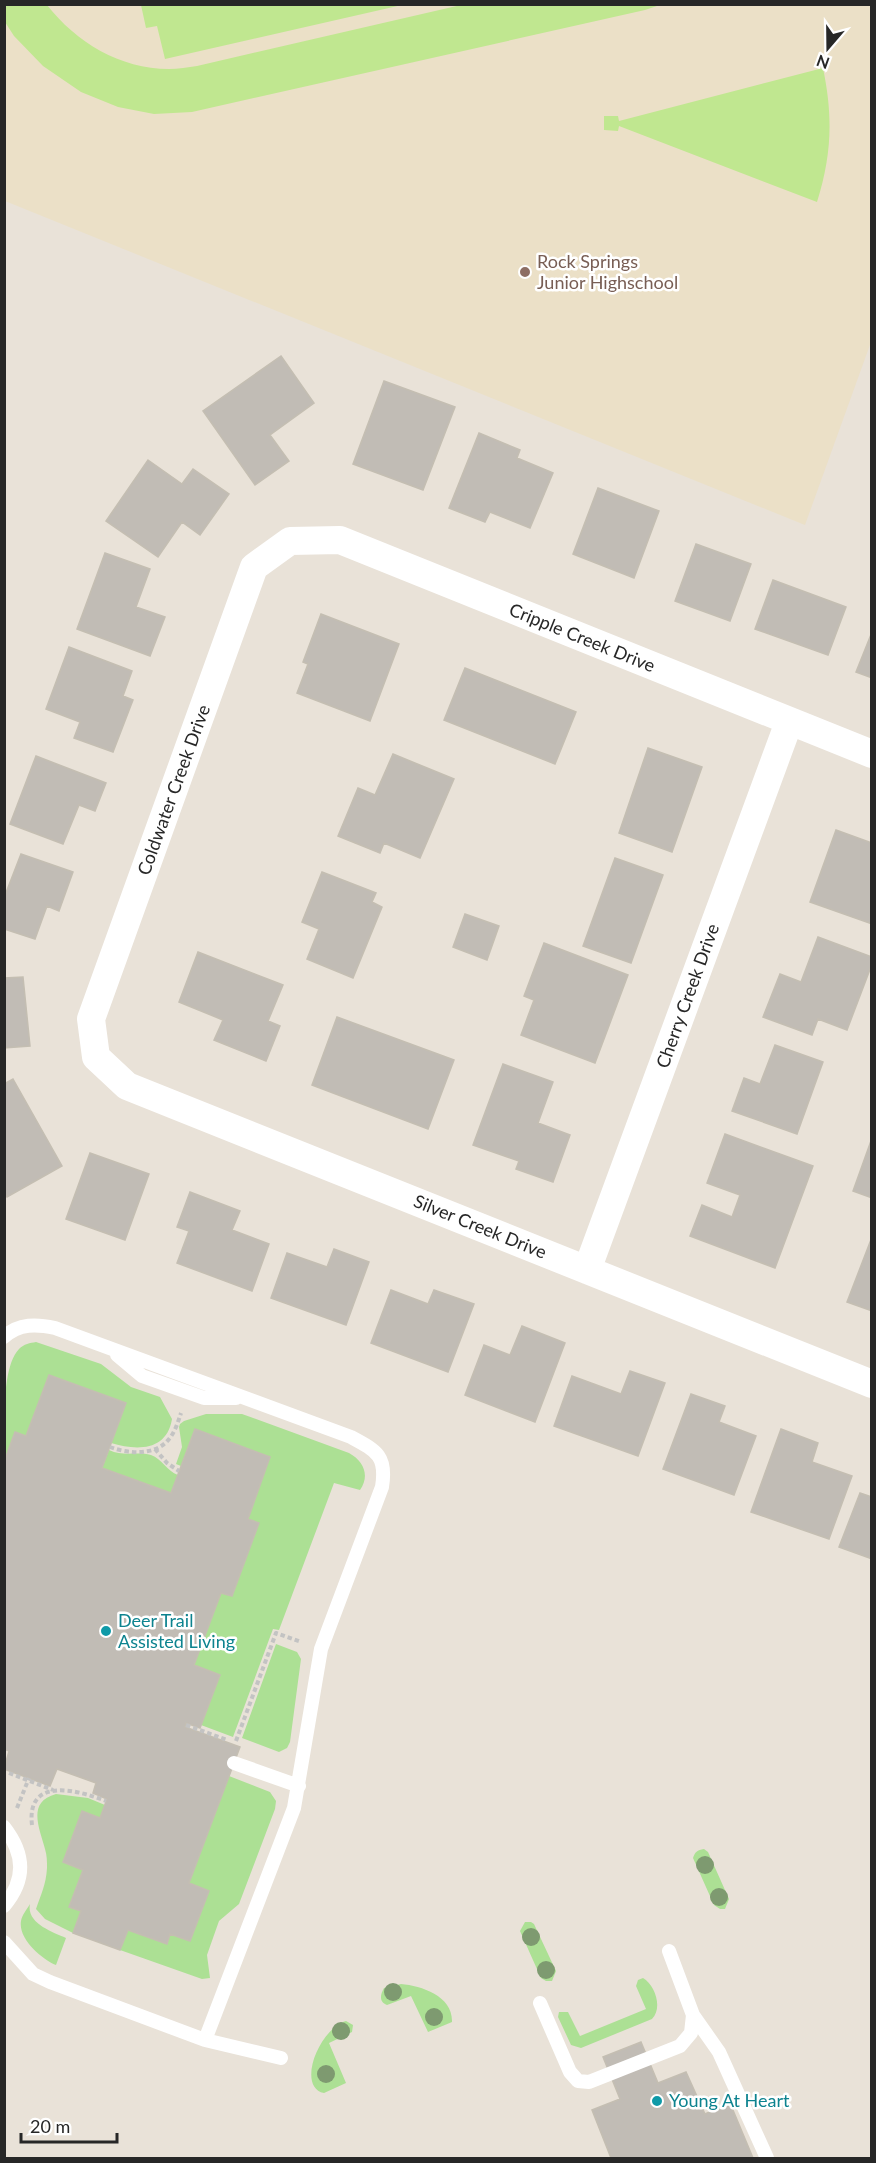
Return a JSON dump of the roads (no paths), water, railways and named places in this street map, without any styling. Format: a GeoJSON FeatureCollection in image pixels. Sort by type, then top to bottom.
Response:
{"type":"FeatureCollection","features":[{"type":"Feature","properties":{"kind":"street","name":"Cripple Creek Drive"},"geometry":{"type":"LineString","coordinates":[[290,541],[340,540],[872,754]]}},
{"type":"Feature","properties":{"kind":"street","name":"Coldwater Creek Drive"},"geometry":{"type":"LineString","coordinates":[[96,1057],[92,1019],[254,567],[290,541]]}},
{"type":"Feature","properties":{"kind":"street","name":"Cherry Creek Drive"},"geometry":{"type":"LineString","coordinates":[[587,1270],[789,722]]}},
{"type":"Feature","properties":{"kind":"street","name":"Silver Creek Drive"},"geometry":{"type":"LineString","coordinates":[[96,1057],[127,1086],[872,1384]]}},
{"type":"Feature","properties":{"kind":"lane"},"geometry":{"type":"LineString","coordinates":[[4,1337],[22,1326],[38,1324],[56,1328],[351,1437],[380,1457],[385,1471],[382,1487],[321,1649],[294,1808],[205,2040]]}},
{"type":"Feature","properties":{"kind":"lane"},"geometry":{"type":"LineString","coordinates":[[109,1348],[142,1376],[204,1398],[244,1398]]}},
{"type":"Feature","properties":{"kind":"lane"},"geometry":{"type":"LineString","coordinates":[[234,1763],[299,1786]]}},
{"type":"Feature","properties":{"kind":"lane"},"geometry":{"type":"LineString","coordinates":[[4,1827],[14,1840],[20,1856],[21,1874],[16,1891],[4,1906]]}},
{"type":"Feature","properties":{"kind":"lane"},"geometry":{"type":"LineString","coordinates":[[4,1942],[33,1974],[205,2040],[281,2058]]}},
{"type":"Feature","properties":{"kind":"lane"},"geometry":{"type":"LineString","coordinates":[[669,1951],[693,2015],[719,2052],[766,2158]]}},
{"type":"Feature","properties":{"kind":"lane"},"geometry":{"type":"LineString","coordinates":[[540,2003],[570,2072],[578,2081],[589,2082],[680,2046],[691,2033],[693,2015]]}},
{"type":"Feature","properties":{"kind":"place","name":"Rock Springs Junior Highschool"},"geometry":{"type":"Point","coordinates":[525,272]}},
{"type":"Feature","properties":{"kind":"place","name":"Deer Trail Assisted Living"},"geometry":{"type":"Point","coordinates":[106,1631]}},
{"type":"Feature","properties":{"kind":"place","name":"Young At Heart"},"geometry":{"type":"Point","coordinates":[657,2101]}}]}
